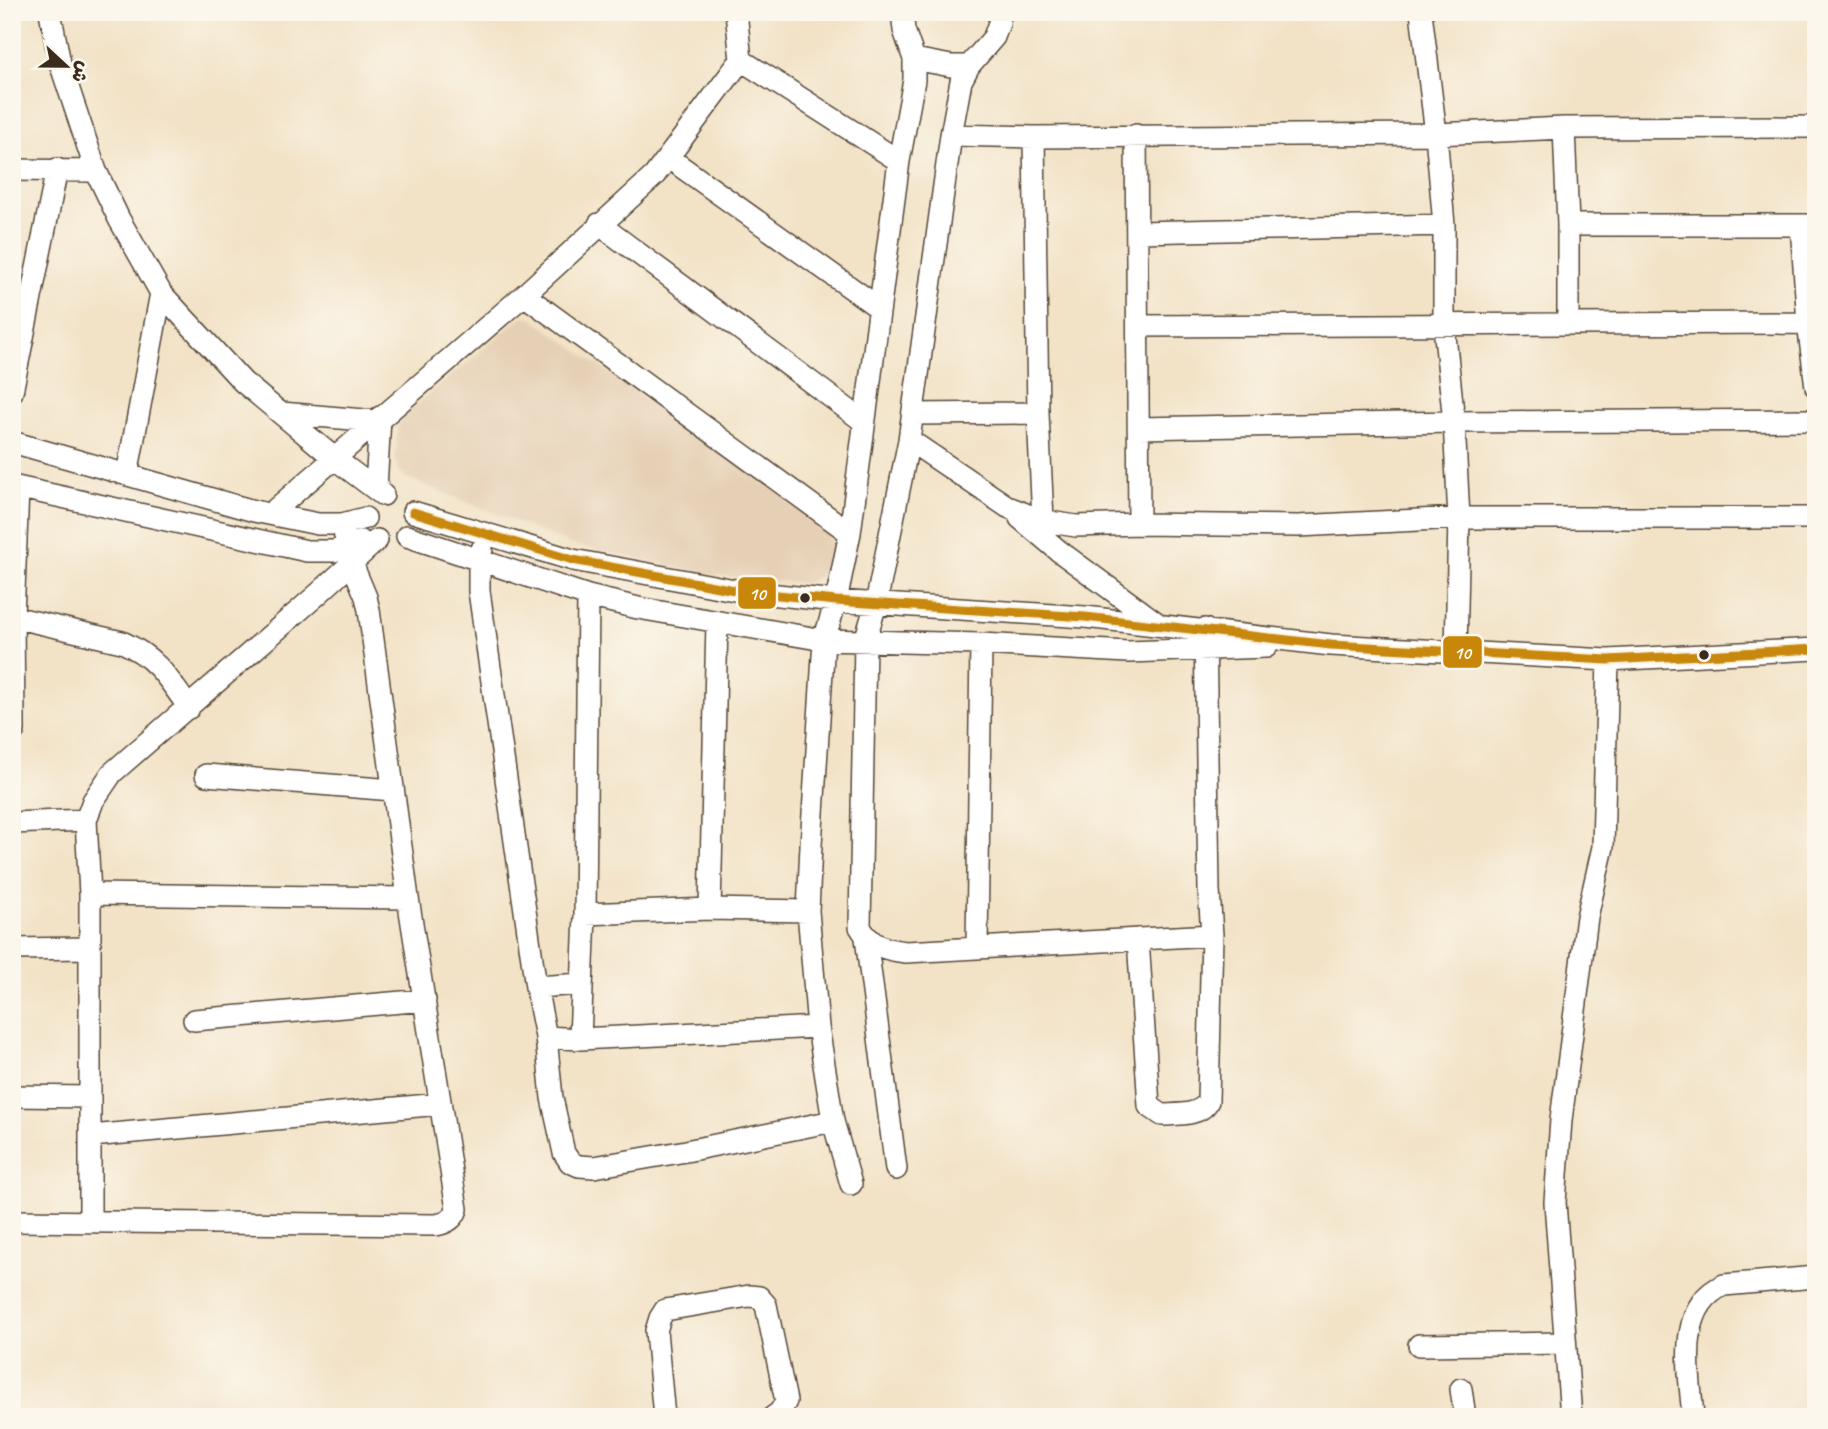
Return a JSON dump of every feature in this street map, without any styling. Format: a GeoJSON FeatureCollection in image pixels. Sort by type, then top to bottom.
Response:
{"type":"FeatureCollection","features":[{"type":"Feature","properties":{"kind":"street"},"geometry":{"type":"LineString","coordinates":[[50,12],[60,63],[96,171],[119,219],[161,293],[243,382],[337,460],[374,514],[389,543],[407,536],[588,596],[717,623],[824,640],[981,644],[1128,652],[1205,640],[1608,660],[1816,649]]}},
{"type":"Feature","properties":{"kind":"street"},"geometry":{"type":"LineString","coordinates":[[270,514],[337,460],[378,419],[524,295],[654,176],[741,60],[736,12]]}},
{"type":"Feature","properties":{"kind":"street"},"geometry":{"type":"LineString","coordinates":[[851,1184],[833,1121],[818,1027],[808,911],[824,640],[836,601],[850,533],[899,161],[915,80],[914,59],[904,30],[902,12]]}},
{"type":"Feature","properties":{"kind":"street"},"geometry":{"type":"LineString","coordinates":[[896,1169],[866,938],[860,927],[865,641],[876,604],[909,440],[961,80],[969,66],[994,37],[1000,12]]}},
{"type":"Feature","properties":{"kind":"street"},"geometry":{"type":"LineString","coordinates":[[1421,12],[1444,225],[1444,326],[1460,518],[1456,652]]}},
{"type":"Feature","properties":{"kind":"street"},"geometry":{"type":"LineString","coordinates":[[914,59],[951,66],[969,66]]}},
{"type":"Feature","properties":{"kind":"street"},"geometry":{"type":"LineString","coordinates":[[741,60],[899,161]]}},
{"type":"Feature","properties":{"kind":"street"},"geometry":{"type":"LineString","coordinates":[[951,135],[1034,137],[1436,134],[1564,128],[1816,127]]}},
{"type":"Feature","properties":{"kind":"street"},"geometry":{"type":"LineString","coordinates":[[1564,128],[1568,323]]}},
{"type":"Feature","properties":{"kind":"street"},"geometry":{"type":"LineString","coordinates":[[1136,135],[1139,524]]}},
{"type":"Feature","properties":{"kind":"street"},"geometry":{"type":"LineString","coordinates":[[1034,137],[1038,413],[1043,521]]}},
{"type":"Feature","properties":{"kind":"street"},"geometry":{"type":"LineString","coordinates":[[669,158],[879,308]]}},
{"type":"Feature","properties":{"kind":"street"},"geometry":{"type":"LineString","coordinates":[[12,392],[57,169]]}},
{"type":"Feature","properties":{"kind":"street"},"geometry":{"type":"LineString","coordinates":[[12,170],[96,171]]}},
{"type":"Feature","properties":{"kind":"street"},"geometry":{"type":"LineString","coordinates":[[599,224],[863,421]]}},
{"type":"Feature","properties":{"kind":"street"},"geometry":{"type":"LineString","coordinates":[[1138,232],[1444,225]]}},
{"type":"Feature","properties":{"kind":"street"},"geometry":{"type":"LineString","coordinates":[[1568,225],[1808,225],[1808,323],[1816,387]]}},
{"type":"Feature","properties":{"kind":"street"},"geometry":{"type":"LineString","coordinates":[[127,475],[161,293]]}},
{"type":"Feature","properties":{"kind":"street"},"geometry":{"type":"LineString","coordinates":[[524,295],[850,533]]}},
{"type":"Feature","properties":{"kind":"street"},"geometry":{"type":"LineString","coordinates":[[1138,326],[1808,323]]}},
{"type":"Feature","properties":{"kind":"street"},"geometry":{"type":"LineString","coordinates":[[281,413],[378,419]]}},
{"type":"Feature","properties":{"kind":"street"},"geometry":{"type":"LineString","coordinates":[[913,414],[1038,413]]}},
{"type":"Feature","properties":{"kind":"street"},"geometry":{"type":"LineString","coordinates":[[90,1221],[90,894],[86,820],[102,786],[112,773],[318,594],[350,554],[374,514],[378,419]]}},
{"type":"Feature","properties":{"kind":"street"},"geometry":{"type":"LineString","coordinates":[[1139,428],[1454,422],[1816,421]]}},
{"type":"Feature","properties":{"kind":"street"},"geometry":{"type":"LineString","coordinates":[[909,440],[1008,507],[1059,551],[1159,624]]}},
{"type":"Feature","properties":{"kind":"street"},"geometry":{"type":"LineString","coordinates":[[12,442],[270,514],[318,524],[342,524],[374,514],[402,497],[413,512],[485,535],[573,560],[660,578],[740,591],[836,601],[1159,624],[1205,640]]}},
{"type":"Feature","properties":{"kind":"street"},"geometry":{"type":"LineString","coordinates":[[14,730],[15,487],[307,551],[350,554]]}},
{"type":"Feature","properties":{"kind":"street"},"geometry":{"type":"LineString","coordinates":[[1008,507],[1043,521],[1096,527],[1139,524],[1298,526],[1460,518],[1816,518]]}},
{"type":"Feature","properties":{"kind":"street"},"geometry":{"type":"LineString","coordinates":[[407,536],[413,524],[413,512]]}},
{"type":"Feature","properties":{"kind":"street"},"geometry":{"type":"LineString","coordinates":[[12,1221],[444,1224],[451,1220],[457,1209],[408,898],[366,597],[342,524]]}},
{"type":"Feature","properties":{"kind":"street"},"geometry":{"type":"LineString","coordinates":[[485,535],[479,561],[479,591],[536,987],[546,1037],[552,1098],[564,1153],[570,1162],[594,1167],[833,1121]]}},
{"type":"Feature","properties":{"kind":"street"},"geometry":{"type":"LineString","coordinates":[[580,1039],[588,596]]}},
{"type":"Feature","properties":{"kind":"street"},"geometry":{"type":"LineString","coordinates":[[13,617],[122,642],[137,649],[162,669],[189,708]]}},
{"type":"Feature","properties":{"kind":"street"},"geometry":{"type":"LineString","coordinates":[[710,909],[717,623]]}},
{"type":"Feature","properties":{"kind":"street"},"geometry":{"type":"LineString","coordinates":[[1138,939],[1149,1106],[1162,1115],[1199,1111],[1205,1108],[1208,1101],[1212,935],[1205,640]]}},
{"type":"Feature","properties":{"kind":"street"},"geometry":{"type":"LineString","coordinates":[[977,947],[981,644]]}},
{"type":"Feature","properties":{"kind":"street"},"geometry":{"type":"LineString","coordinates":[[1571,1417],[1555,1202],[1561,1120],[1587,917],[1603,847],[1608,660]]}},
{"type":"Feature","properties":{"kind":"street"},"geometry":{"type":"LineString","coordinates":[[206,775],[393,790]]}},
{"type":"Feature","properties":{"kind":"street"},"geometry":{"type":"LineString","coordinates":[[12,823],[86,820]]}},
{"type":"Feature","properties":{"kind":"street"},"geometry":{"type":"LineString","coordinates":[[90,894],[408,898]]}},
{"type":"Feature","properties":{"kind":"street"},"geometry":{"type":"LineString","coordinates":[[584,914],[710,909],[808,911]]}},
{"type":"Feature","properties":{"kind":"street"},"geometry":{"type":"LineString","coordinates":[[866,938],[891,951],[906,952],[1212,935]]}},
{"type":"Feature","properties":{"kind":"street"},"geometry":{"type":"LineString","coordinates":[[12,950],[90,948]]}},
{"type":"Feature","properties":{"kind":"street"},"geometry":{"type":"LineString","coordinates":[[536,987],[582,984]]}},
{"type":"Feature","properties":{"kind":"street"},"geometry":{"type":"LineString","coordinates":[[194,1020],[425,1000]]}},
{"type":"Feature","properties":{"kind":"street"},"geometry":{"type":"LineString","coordinates":[[546,1037],[580,1039],[818,1027]]}},
{"type":"Feature","properties":{"kind":"street"},"geometry":{"type":"LineString","coordinates":[[12,1096],[90,1097]]}},
{"type":"Feature","properties":{"kind":"street"},"geometry":{"type":"LineString","coordinates":[[91,1136],[440,1104]]}},
{"type":"Feature","properties":{"kind":"street"},"geometry":{"type":"LineString","coordinates":[[1693,1417],[1689,1349],[1693,1318],[1713,1290],[1724,1284],[1816,1277]]}},
{"type":"Feature","properties":{"kind":"street"},"geometry":{"type":"LineString","coordinates":[[664,1417],[656,1331],[665,1310],[749,1296],[759,1297],[765,1305],[786,1401],[774,1417]]}},
{"type":"Feature","properties":{"kind":"street"},"geometry":{"type":"LineString","coordinates":[[1419,1345],[1565,1343]]}},
{"type":"Feature","properties":{"kind":"street"},"geometry":{"type":"LineString","coordinates":[[1461,1389],[1465,1417]]}},
{"type":"Feature","properties":{"kind":"shaded area"},"geometry":{"type":"Polygon","coordinates":[[[523,316],[530,317],[828,528],[833,546],[829,563],[819,576],[804,583],[711,575],[570,544],[405,477],[395,459],[398,425],[410,410],[523,316]]]}},
{"type":"Feature","properties":{"kind":"transit line","name":"10"},"geometry":{"type":"LineString","coordinates":[[413,512],[573,560],[740,591],[836,601],[1085,617],[1331,645],[1608,660],[1816,649]]}}]}
